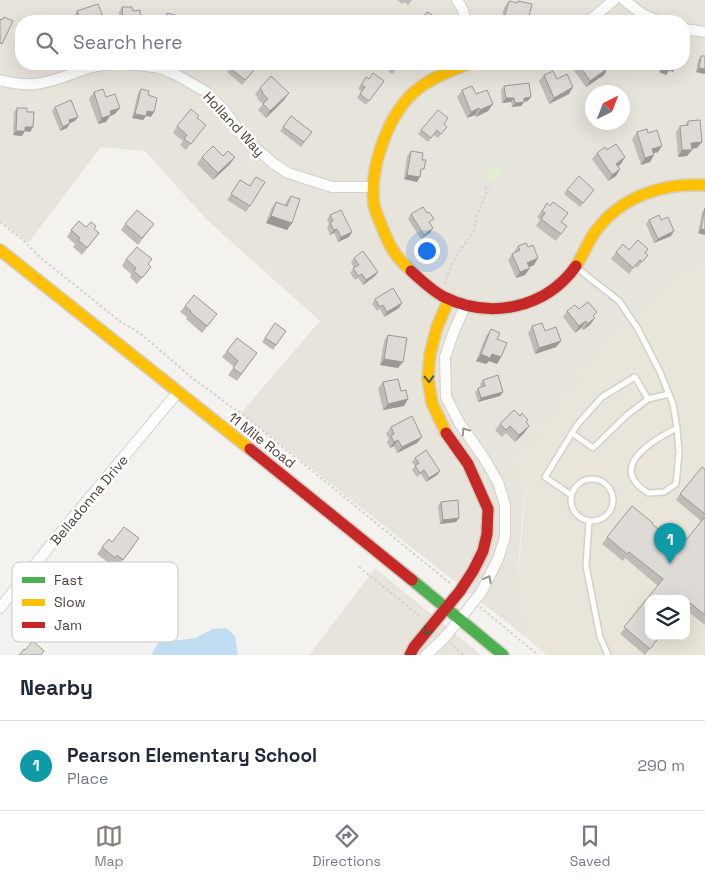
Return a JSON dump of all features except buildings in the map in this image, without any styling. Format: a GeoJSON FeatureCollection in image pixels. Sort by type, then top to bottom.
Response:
{"type":"FeatureCollection","features":[{"type":"Feature","properties":{"kind":"street"},"geometry":{"type":"LineString","coordinates":[[457,0],[464,15]]}},
{"type":"Feature","properties":{"kind":"street"},"geometry":{"type":"LineString","coordinates":[[596,15],[614,0]]}},
{"type":"Feature","properties":{"kind":"street"},"geometry":{"type":"LineString","coordinates":[[624,0],[644,15]]}},
{"type":"Feature","properties":{"kind":"street"},"geometry":{"type":"LineString","coordinates":[[690,30],[705,32]]}},
{"type":"Feature","properties":{"kind":"street","name":"Holland Way"},"geometry":{"type":"LineString","coordinates":[[0,80],[18,84],[51,82],[83,70]]}},
{"type":"Feature","properties":{"kind":"street","name":"Holland Way"},"geometry":{"type":"LineString","coordinates":[[165,70],[206,92],[224,110],[245,139],[273,164],[288,172],[332,187],[374,187]]}},
{"type":"Feature","properties":{"kind":"street"},"geometry":{"type":"LineString","coordinates":[[450,70],[432,78],[413,93],[397,110],[385,133],[377,158],[374,187],[375,209],[390,247],[409,270],[444,297],[466,304],[495,309],[520,306],[548,293],[559,285],[575,266],[596,231],[620,208],[632,200],[667,186],[705,185]]}},
{"type":"Feature","properties":{"kind":"street","name":"11 Mile Road"},"geometry":{"type":"LineString","coordinates":[[0,250],[299,488],[503,655]]}},
{"type":"Feature","properties":{"kind":"street"},"geometry":{"type":"LineString","coordinates":[[410,655],[414,647],[473,571],[483,551],[487,534],[488,509],[468,464],[448,437],[432,403],[428,379],[430,354],[444,297]]}},
{"type":"Feature","properties":{"kind":"street"},"geometry":{"type":"LineString","coordinates":[[426,655],[445,637],[482,591],[498,559],[505,537],[505,505],[498,482],[460,424],[446,397],[445,357],[466,304]]}},
{"type":"Feature","properties":{"kind":"street"},"geometry":{"type":"LineString","coordinates":[[430,354],[445,357]]}},
{"type":"Feature","properties":{"kind":"street","name":"Belladonna Drive"},"geometry":{"type":"LineString","coordinates":[[37,562],[178,392]]}},
{"type":"Feature","properties":{"kind":"street"},"geometry":{"type":"LineString","coordinates":[[432,403],[446,397]]}},
{"type":"Feature","properties":{"kind":"street"},"geometry":{"type":"LineString","coordinates":[[468,464],[482,455]]}},
{"type":"Feature","properties":{"kind":"street"},"geometry":{"type":"LineString","coordinates":[[483,551],[498,559]]}},
{"type":"Feature","properties":{"kind":"street","name":"Belladonna Drive"},"geometry":{"type":"LineString","coordinates":[[0,608],[12,593]]}},
{"type":"Feature","properties":{"kind":"lane"},"geometry":{"type":"LineString","coordinates":[[575,266],[619,301],[638,329],[660,372],[673,404],[677,428],[679,453],[676,484],[664,492],[648,493],[638,485],[631,474],[632,464],[642,450],[664,434],[677,428]]}},
{"type":"Feature","properties":{"kind":"lane"},"geometry":{"type":"LineString","coordinates":[[571,495],[544,477],[577,424],[602,398],[634,377],[648,400]]}},
{"type":"Feature","properties":{"kind":"lane"},"geometry":{"type":"LineString","coordinates":[[572,433],[593,448],[627,415],[648,400],[669,394]]}},
{"type":"Feature","properties":{"kind":"lane"},"geometry":{"type":"LineString","coordinates":[[591,479],[604,483],[609,488],[613,501],[612,508],[608,514],[596,521],[589,521],[582,519],[572,511],[570,502],[571,495],[578,484],[584,480],[591,479]]}},
{"type":"Feature","properties":{"kind":"lane"},"geometry":{"type":"LineString","coordinates":[[589,521],[586,566],[600,637],[608,655]]}},
{"type":"Feature","properties":{"kind":"path"},"geometry":{"type":"LineString","coordinates":[[444,297],[448,274],[460,250],[474,231],[476,218],[487,189]]}},
{"type":"Feature","properties":{"kind":"path"},"geometry":{"type":"LineString","coordinates":[[0,222],[109,313],[148,339],[191,376],[241,413],[460,590]]}},
{"type":"Feature","properties":{"kind":"path"},"geometry":{"type":"LineString","coordinates":[[359,566],[432,626]]}},
{"type":"Feature","properties":{"kind":"path"},"geometry":{"type":"LineString","coordinates":[[474,601],[538,655]]}},
{"type":"Feature","properties":{"kind":"path"},"geometry":{"type":"LineString","coordinates":[[445,637],[463,655]]}},
{"type":"Feature","properties":{"kind":"shaded area"},"geometry":{"type":"Polygon","coordinates":[[[0,0],[705,0],[705,271],[676,276],[517,465],[524,494],[517,581],[528,639],[241,413],[320,321],[206,219],[145,151],[101,147],[28,243],[0,221],[0,0]]]}},
{"type":"Feature","properties":{"kind":"shaded area"},"geometry":{"type":"Polygon","coordinates":[[[705,271],[705,655],[547,655],[528,639],[517,581],[524,494],[517,465],[602,346],[676,276],[705,271]]]}},
{"type":"Feature","properties":{"kind":"shaded area"},"geometry":{"type":"Polygon","coordinates":[[[375,568],[481,655],[309,655],[375,568]]]}},
{"type":"Feature","properties":{"kind":"green space"},"geometry":{"type":"Polygon","coordinates":[[[493,165],[502,171],[495,181],[488,177],[493,165]]]}},
{"type":"Feature","properties":{"kind":"water"},"geometry":{"type":"Polygon","coordinates":[[[226,628],[235,636],[238,655],[151,655],[158,643],[178,642],[178,640],[196,638],[212,629],[226,628]]]}},
{"type":"Feature","properties":{"kind":"traffic: fast"},"geometry":{"type":"LineString","coordinates":[[412,580],[503,655]]}},
{"type":"Feature","properties":{"kind":"traffic: slow"},"geometry":{"type":"LineString","coordinates":[[411,271],[400,260],[390,245],[374,205],[373,191],[377,160],[388,129],[404,103],[420,87],[454,70]]}},
{"type":"Feature","properties":{"kind":"traffic: slow"},"geometry":{"type":"LineString","coordinates":[[576,266],[595,232],[617,209],[644,194],[674,186],[705,185]]}},
{"type":"Feature","properties":{"kind":"traffic: slow"},"geometry":{"type":"LineString","coordinates":[[0,250],[250,449]]}},
{"type":"Feature","properties":{"kind":"traffic: slow"},"geometry":{"type":"LineString","coordinates":[[446,433],[432,403],[428,379],[430,354],[437,327],[449,299]]}},
{"type":"Feature","properties":{"kind":"traffic: jam"},"geometry":{"type":"LineString","coordinates":[[411,271],[431,289],[444,297],[480,308],[499,308],[516,306],[549,292],[564,280],[576,266]]}},
{"type":"Feature","properties":{"kind":"traffic: jam"},"geometry":{"type":"LineString","coordinates":[[410,655],[414,647],[460,591],[473,571],[483,551],[487,534],[488,509],[468,464],[446,433]]}},
{"type":"Feature","properties":{"kind":"traffic: jam"},"geometry":{"type":"LineString","coordinates":[[250,449],[412,580]]}},
{"type":"Feature","properties":{"kind":"place","name":"Pearson Elementary School"},"geometry":{"type":"Point","coordinates":[670,564]}}]}
